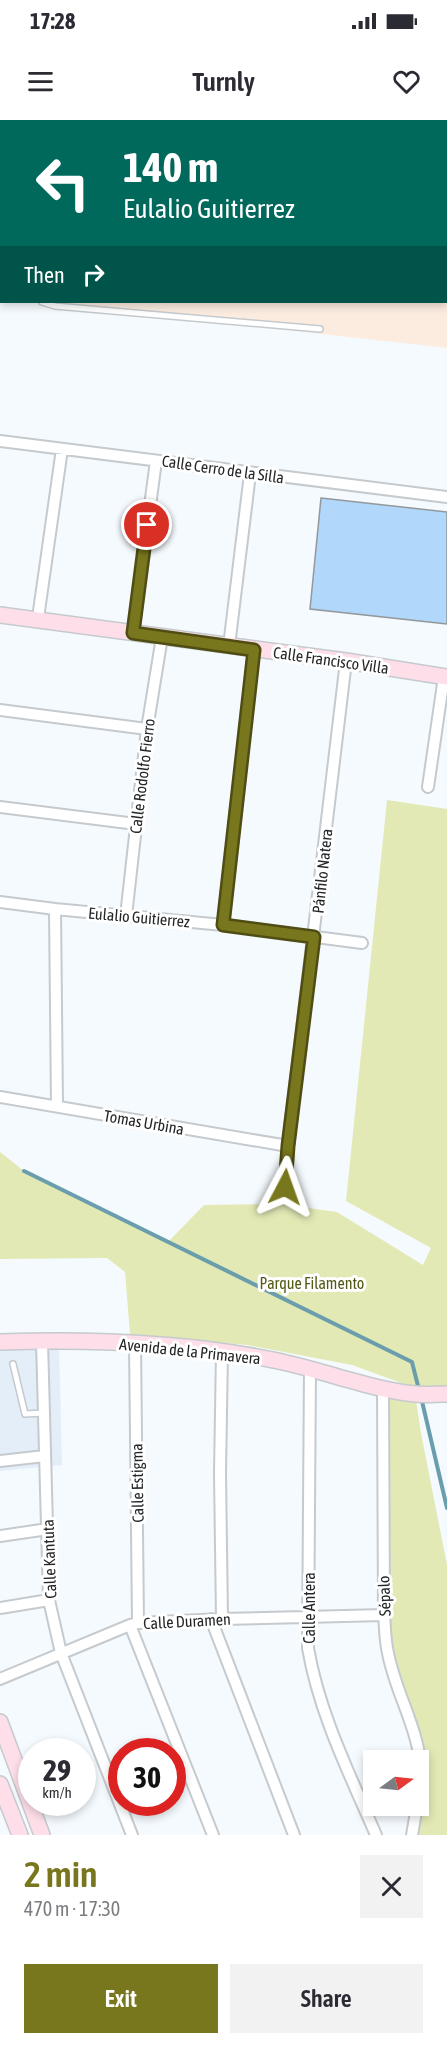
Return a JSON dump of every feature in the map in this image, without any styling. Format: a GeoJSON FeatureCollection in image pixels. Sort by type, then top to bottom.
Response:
{"type":"FeatureCollection","features":[{"type":"Feature","properties":{"kind":"street","name":"Calle Cerro de la Silla"},"geometry":{"type":"LineString","coordinates":[[0,441],[447,497]]}},
{"type":"Feature","properties":{"kind":"street"},"geometry":{"type":"LineString","coordinates":[[38,618],[62,449]]}},
{"type":"Feature","properties":{"kind":"street"},"geometry":{"type":"LineString","coordinates":[[133,633],[156,460]]}},
{"type":"Feature","properties":{"kind":"street"},"geometry":{"type":"LineString","coordinates":[[229,646],[250,474]]}},
{"type":"Feature","properties":{"kind":"street","name":"Calle Francisco Villa"},"geometry":{"type":"LineString","coordinates":[[0,615],[38,618],[445,677]]}},
{"type":"Feature","properties":{"kind":"street","name":"Calle Rodolfo Fierro"},"geometry":{"type":"LineString","coordinates":[[126,915],[147,729],[162,637]]}},
{"type":"Feature","properties":{"kind":"street"},"geometry":{"type":"LineString","coordinates":[[223,925],[254,650]]}},
{"type":"Feature","properties":{"kind":"street","name":"Pánfilo Natera"},"geometry":{"type":"LineString","coordinates":[[285,1187],[346,661]]}},
{"type":"Feature","properties":{"kind":"street"},"geometry":{"type":"LineString","coordinates":[[428,787],[445,677]]}},
{"type":"Feature","properties":{"kind":"street"},"geometry":{"type":"LineString","coordinates":[[0,711],[147,729]]}},
{"type":"Feature","properties":{"kind":"street"},"geometry":{"type":"LineString","coordinates":[[0,807],[136,824]]}},
{"type":"Feature","properties":{"kind":"street","name":"Eulalio Guitierrez"},"geometry":{"type":"LineString","coordinates":[[0,902],[223,925],[362,943]]}},
{"type":"Feature","properties":{"kind":"street"},"geometry":{"type":"LineString","coordinates":[[55,909],[57,1106]]}},
{"type":"Feature","properties":{"kind":"street","name":"Tomas Urbina"},"geometry":{"type":"LineString","coordinates":[[0,1097],[288,1146]]}},
{"type":"Feature","properties":{"kind":"street","name":"Calle Kantuta"},"geometry":{"type":"LineString","coordinates":[[42,1341],[49,1600],[61,1653],[132,1835]]}},
{"type":"Feature","properties":{"kind":"street","name":"Avenida de la Primavera"},"geometry":{"type":"LineString","coordinates":[[0,1342],[135,1343],[222,1351],[310,1368],[383,1388],[416,1394],[447,1394]]}},
{"type":"Feature","properties":{"kind":"street","name":"Calle Estigma"},"geometry":{"type":"LineString","coordinates":[[135,1343],[134,1624],[213,1835]]}},
{"type":"Feature","properties":{"kind":"street"},"geometry":{"type":"LineString","coordinates":[[222,1351],[217,1619],[294,1835]]}},
{"type":"Feature","properties":{"kind":"street","name":"Calle Antera"},"geometry":{"type":"LineString","coordinates":[[310,1368],[308,1648],[313,1674],[349,1772],[376,1835]]}},
{"type":"Feature","properties":{"kind":"street","name":"Sépalo"},"geometry":{"type":"LineString","coordinates":[[383,1388],[384,1616],[387,1648],[419,1750]]}},
{"type":"Feature","properties":{"kind":"street"},"geometry":{"type":"LineString","coordinates":[[0,1461],[45,1456]]}},
{"type":"Feature","properties":{"kind":"street"},"geometry":{"type":"LineString","coordinates":[[0,1536],[48,1529]]}},
{"type":"Feature","properties":{"kind":"street"},"geometry":{"type":"LineString","coordinates":[[0,1608],[49,1600]]}},
{"type":"Feature","properties":{"kind":"street","name":"Calle Duramen"},"geometry":{"type":"LineString","coordinates":[[0,1679],[134,1624],[309,1616],[384,1616]]}},
{"type":"Feature","properties":{"kind":"street"},"geometry":{"type":"LineString","coordinates":[[0,1722],[42,1835]]}},
{"type":"Feature","properties":{"kind":"street"},"geometry":{"type":"LineString","coordinates":[[0,1784],[20,1835]]}},
{"type":"Feature","properties":{"kind":"street"},"geometry":{"type":"LineString","coordinates":[[412,1835],[415,1816]]}},
{"type":"Feature","properties":{"kind":"lane"},"geometry":{"type":"LineString","coordinates":[[45,303],[55,306],[320,329]]}},
{"type":"Feature","properties":{"kind":"lane"},"geometry":{"type":"LineString","coordinates":[[13,1364],[25,1414],[44,1413]]}},
{"type":"Feature","properties":{"kind":"shaded area"},"geometry":{"type":"Polygon","coordinates":[[[43,303],[447,303],[447,348],[43,303]]]}},
{"type":"Feature","properties":{"kind":"shaded area"},"geometry":{"type":"Polygon","coordinates":[[[59,1345],[62,1465],[0,1471],[0,1347],[59,1345]]]}},
{"type":"Feature","properties":{"kind":"green space","name":"Parque Filamento"},"geometry":{"type":"Polygon","coordinates":[[[387,800],[447,809],[447,1386],[423,1388],[404,1384],[352,1365],[247,1345],[130,1334],[125,1272],[107,1258],[0,1259],[0,1152],[24,1171],[168,1242],[204,1205],[279,1204],[337,1212],[423,1265],[431,1248],[346,1201],[387,800]]]}},
{"type":"Feature","properties":{"kind":"green space"},"geometry":{"type":"Polygon","coordinates":[[[383,1388],[415,1394],[447,1565],[447,1835],[412,1835],[415,1816],[429,1816],[429,1750],[415,1750],[387,1649],[383,1388]]]}},
{"type":"Feature","properties":{"kind":"building"},"geometry":{"type":"Polygon","coordinates":[[[321,498],[447,512],[447,624],[310,609],[321,498]]]}},
{"type":"Feature","properties":{"kind":"waterway"},"geometry":{"type":"LineString","coordinates":[[24,1171],[412,1362],[419,1390]]}},
{"type":"Feature","properties":{"kind":"waterway"},"geometry":{"type":"LineString","coordinates":[[421,1397],[447,1508]]}},
{"type":"Feature","properties":{"kind":"route"},"geometry":{"type":"LineString","coordinates":[[147,525],[133,633],[254,650],[223,925],[314,937],[285,1187]]}}]}
